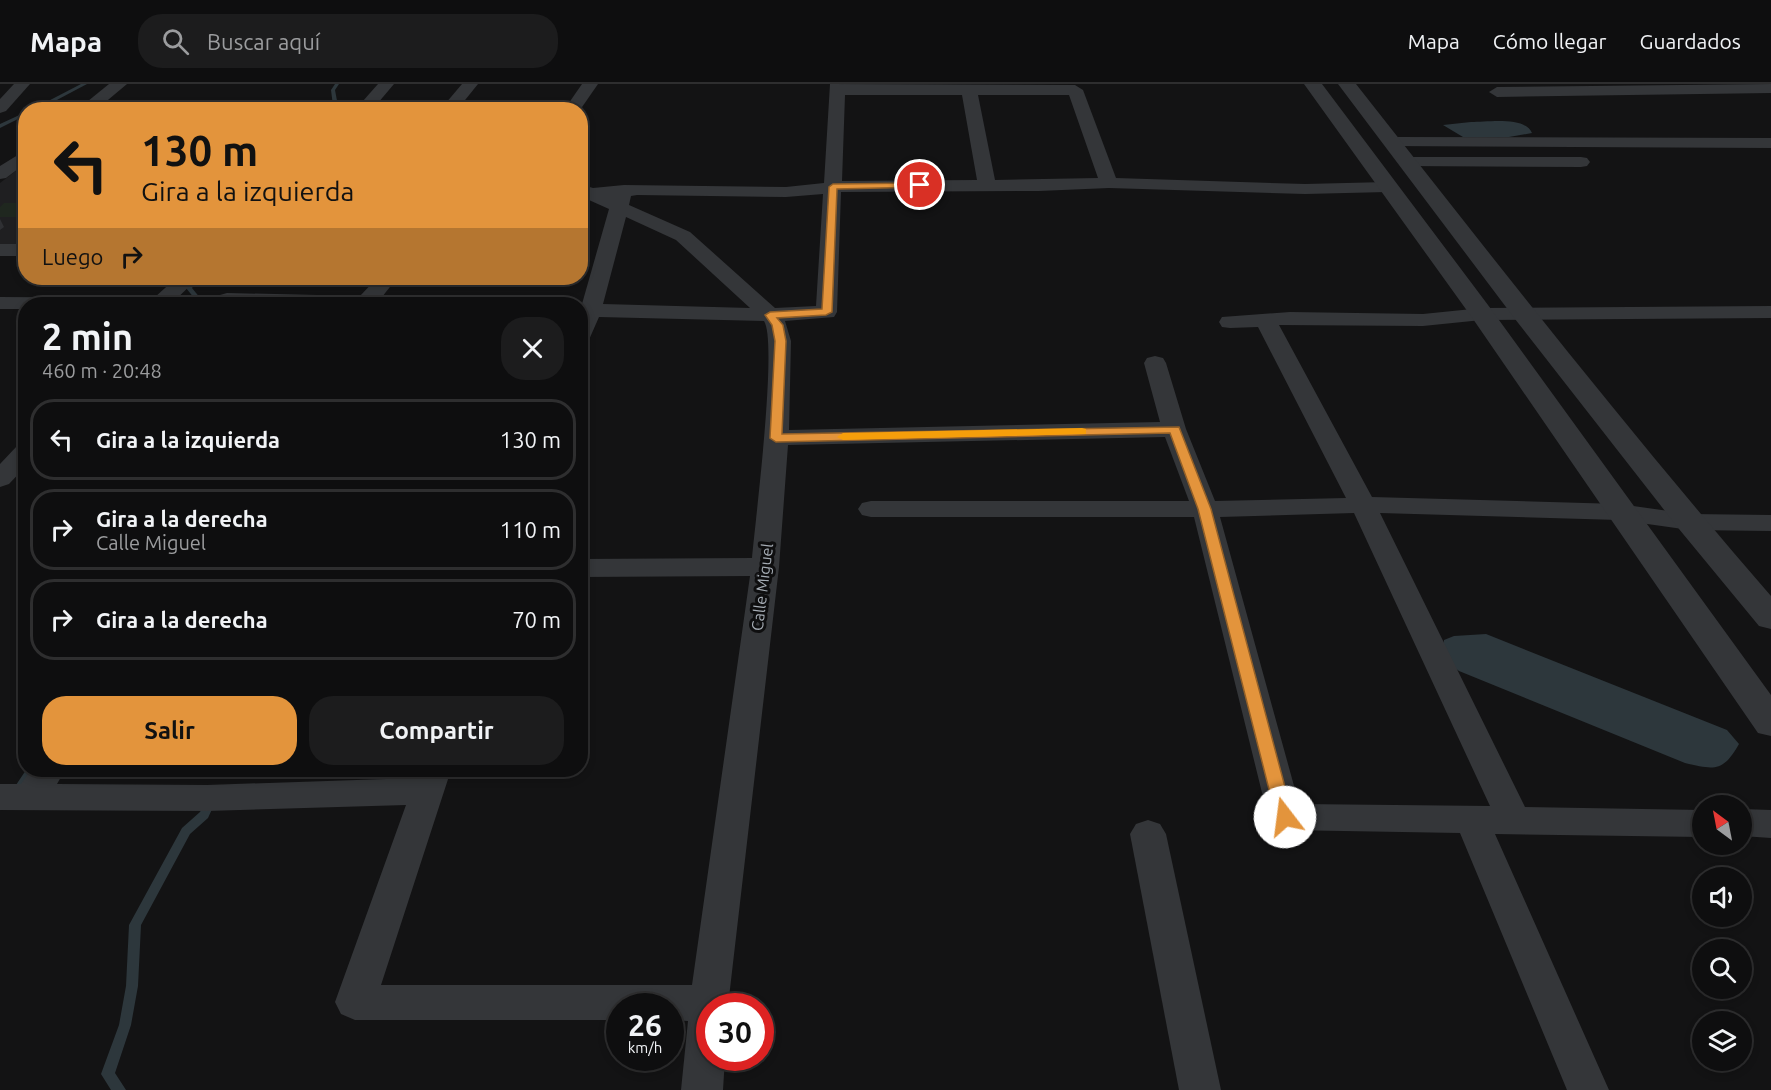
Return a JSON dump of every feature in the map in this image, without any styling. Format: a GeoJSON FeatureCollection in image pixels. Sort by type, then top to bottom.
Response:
{"type":"FeatureCollection","features":[{"type":"Feature","properties":{"kind":"street"},"geometry":{"type":"LineString","coordinates":[[0,108],[22,84]]}},
{"type":"Feature","properties":{"kind":"street"},"geometry":{"type":"LineString","coordinates":[[96,102],[119,84]]}},
{"type":"Feature","properties":{"kind":"street"},"geometry":{"type":"LineString","coordinates":[[370,102],[386,84]]}},
{"type":"Feature","properties":{"kind":"street"},"geometry":{"type":"LineString","coordinates":[[455,102],[470,84]]}},
{"type":"Feature","properties":{"kind":"street"},"geometry":{"type":"LineString","coordinates":[[578,102],[590,84]]}},
{"type":"Feature","properties":{"kind":"street"},"geometry":{"type":"LineString","coordinates":[[1313,84],[1482,314],[1619,512],[1771,723]]}},
{"type":"Feature","properties":{"kind":"street"},"geometry":{"type":"LineString","coordinates":[[1347,84],[1524,314],[1690,522],[1771,618]]}},
{"type":"Feature","properties":{"kind":"street"},"geometry":{"type":"LineString","coordinates":[[588,320],[697,326],[774,320],[826,312],[838,87],[1075,90],[1108,183]]}},
{"type":"Feature","properties":{"kind":"street"},"geometry":{"type":"LineString","coordinates":[[1497,92],[1767,88]]}},
{"type":"Feature","properties":{"kind":"street"},"geometry":{"type":"LineString","coordinates":[[969,90],[987,186]]}},
{"type":"Feature","properties":{"kind":"street"},"geometry":{"type":"LineString","coordinates":[[1393,142],[1771,143]]}},
{"type":"Feature","properties":{"kind":"street"},"geometry":{"type":"LineString","coordinates":[[0,174],[18,161]]}},
{"type":"Feature","properties":{"kind":"street"},"geometry":{"type":"LineString","coordinates":[[1409,162],[1598,162]]}},
{"type":"Feature","properties":{"kind":"street"},"geometry":{"type":"LineString","coordinates":[[588,192],[622,198],[779,193],[833,187],[1039,186],[1108,183],[1305,189],[1388,187]]}},
{"type":"Feature","properties":{"kind":"street"},"geometry":{"type":"LineString","coordinates":[[588,307],[622,198]]}},
{"type":"Feature","properties":{"kind":"street"},"geometry":{"type":"LineString","coordinates":[[622,198],[683,236],[774,320]]}},
{"type":"Feature","properties":{"kind":"street"},"geometry":{"type":"LineString","coordinates":[[0,250],[18,250]]}},
{"type":"Feature","properties":{"kind":"street"},"geometry":{"type":"LineString","coordinates":[[167,297],[180,285]]}},
{"type":"Feature","properties":{"kind":"street"},"geometry":{"type":"LineString","coordinates":[[371,297],[381,285]]}},
{"type":"Feature","properties":{"kind":"street"},"geometry":{"type":"LineString","coordinates":[[0,303],[18,303]]}},
{"type":"Feature","properties":{"kind":"street"},"geometry":{"type":"LineString","coordinates":[[1230,322],[1264,319],[1402,321],[1482,314],[1771,312]]}},
{"type":"Feature","properties":{"kind":"street"},"geometry":{"type":"LineString","coordinates":[[1264,319],[1364,505],[1514,820]]}},
{"type":"Feature","properties":{"kind":"street","name":"Calle Miguel"},"geometry":{"type":"LineString","coordinates":[[710,993],[765,567],[776,438],[780,341],[774,320]]}},
{"type":"Feature","properties":{"kind":"street"},"geometry":{"type":"LineString","coordinates":[[1155,363],[1174,429],[1205,509],[1285,817],[1692,823]]}},
{"type":"Feature","properties":{"kind":"street"},"geometry":{"type":"LineString","coordinates":[[776,438],[1174,429]]}},
{"type":"Feature","properties":{"kind":"street"},"geometry":{"type":"LineString","coordinates":[[0,479],[18,460]]}},
{"type":"Feature","properties":{"kind":"street"},"geometry":{"type":"LineString","coordinates":[[871,509],[1205,509],[1364,505],[1619,512],[1690,522],[1771,523]]}},
{"type":"Feature","properties":{"kind":"street"},"geometry":{"type":"LineString","coordinates":[[588,568],[765,567]]}},
{"type":"Feature","properties":{"kind":"street"},"geometry":{"type":"LineString","coordinates":[[15,797],[40,777]]}},
{"type":"Feature","properties":{"kind":"street"},"geometry":{"type":"LineString","coordinates":[[15,797],[207,798],[432,780],[355,1002],[696,1003]]}},
{"type":"Feature","properties":{"kind":"street"},"geometry":{"type":"LineString","coordinates":[[1472,820],[1588,1090]]}},
{"type":"Feature","properties":{"kind":"street"},"geometry":{"type":"LineString","coordinates":[[1752,824],[1771,824]]}},
{"type":"Feature","properties":{"kind":"street"},"geometry":{"type":"LineString","coordinates":[[1148,834],[1200,1090]]}},
{"type":"Feature","properties":{"kind":"street","name":"Calle Miguel"},"geometry":{"type":"LineString","coordinates":[[702,1090],[704,1071]]}},
{"type":"Feature","properties":{"kind":"shaded area"},"geometry":{"type":"Polygon","coordinates":[[[1471,122],[1514,122],[1522,124],[1532,133],[1509,137],[1463,137],[1443,125],[1471,122]]]}},
{"type":"Feature","properties":{"kind":"shaded area"},"geometry":{"type":"Polygon","coordinates":[[[18,169],[18,245],[0,244],[0,183],[18,169]]]}},
{"type":"Feature","properties":{"kind":"shaded area"},"geometry":{"type":"Polygon","coordinates":[[[4,203],[17,203],[18,217],[0,217],[0,207],[4,203]]]}},
{"type":"Feature","properties":{"kind":"shaded area"},"geometry":{"type":"Polygon","coordinates":[[[1486,634],[1727,730],[1739,744],[1728,760],[1717,767],[1685,763],[1459,671],[1448,661],[1444,650],[1444,640],[1454,636],[1486,634]]]}},
{"type":"Feature","properties":{"kind":"waterway"},"geometry":{"type":"LineString","coordinates":[[49,102],[85,84]]}},
{"type":"Feature","properties":{"kind":"waterway"},"geometry":{"type":"LineString","coordinates":[[335,102],[333,90],[337,84]]}},
{"type":"Feature","properties":{"kind":"waterway"},"geometry":{"type":"LineString","coordinates":[[0,126],[18,117]]}},
{"type":"Feature","properties":{"kind":"waterway"},"geometry":{"type":"LineString","coordinates":[[191,285],[189,288],[196,297]]}},
{"type":"Feature","properties":{"kind":"waterway"},"geometry":{"type":"LineString","coordinates":[[21,788],[19,788],[26,777]]}},
{"type":"Feature","properties":{"kind":"waterway"},"geometry":{"type":"LineString","coordinates":[[119,1090],[108,1074],[125,1025],[132,986],[135,925],[186,831],[204,815],[208,807],[207,802]]}},
{"type":"Feature","properties":{"kind":"slow traffic"},"geometry":{"type":"LineString","coordinates":[[843,437],[1082,432]]}},
{"type":"Feature","properties":{"kind":"route"},"geometry":{"type":"LineString","coordinates":[[920,185],[833,187],[826,312],[770,315],[777,325],[780,341],[776,438],[1174,429],[1205,509],[1285,817]]}}]}
